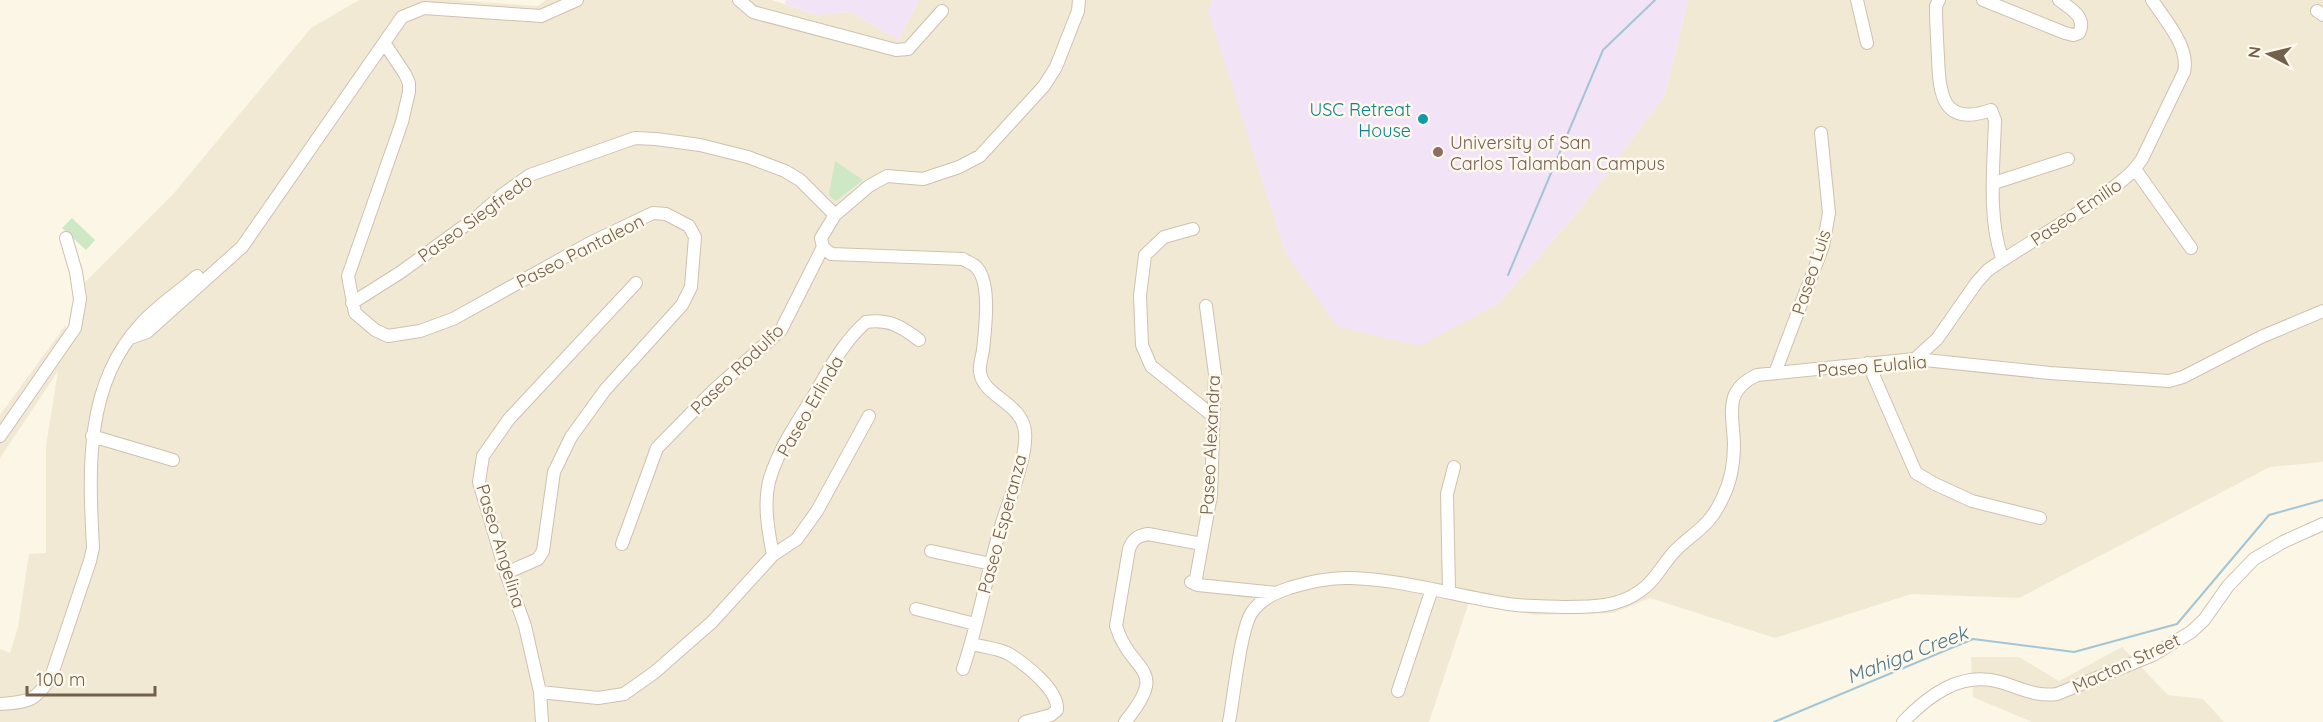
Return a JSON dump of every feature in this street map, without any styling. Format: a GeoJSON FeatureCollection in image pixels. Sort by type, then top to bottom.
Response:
{"type":"FeatureCollection","features":[{"type":"Feature","properties":{"kind":"street"},"geometry":{"type":"LineString","coordinates":[[0,704],[25,702],[42,692],[51,677],[93,548],[92,436],[104,383],[122,348],[140,324],[172,303],[250,235],[402,18],[424,8],[541,16],[577,0]]}},
{"type":"Feature","properties":{"kind":"street"},"geometry":{"type":"LineString","coordinates":[[739,0],[753,12],[896,50],[908,49],[942,11]]}},
{"type":"Feature","properties":{"kind":"street","name":"Paseo Rodulfo"},"geometry":{"type":"LineString","coordinates":[[622,544],[657,448],[713,391],[781,330],[823,247],[821,238],[835,215],[869,186],[887,176],[923,179],[959,167],[980,156],[1044,86],[1056,66],[1078,11],[1079,0]]}},
{"type":"Feature","properties":{"kind":"street"},"geometry":{"type":"LineString","coordinates":[[1857,0],[1867,43]]}},
{"type":"Feature","properties":{"kind":"street"},"geometry":{"type":"LineString","coordinates":[[1938,0],[1936,6],[1939,88],[1944,102],[1951,109],[1962,114],[1976,115],[1991,111],[1995,120],[1996,243],[2003,260]]}},
{"type":"Feature","properties":{"kind":"street"},"geometry":{"type":"LineString","coordinates":[[1983,0],[2065,33],[2079,33],[2082,26],[2081,19],[2059,0]]}},
{"type":"Feature","properties":{"kind":"street","name":"Paseo Emilio"},"geometry":{"type":"LineString","coordinates":[[1915,359],[1937,339],[1988,270],[2072,218],[2135,170],[2187,62],[2182,48],[2152,0]]}},
{"type":"Feature","properties":{"kind":"street"},"geometry":{"type":"LineString","coordinates":[[352,303],[348,276],[402,122],[409,92],[409,83],[405,74],[385,44]]}},
{"type":"Feature","properties":{"kind":"street","name":"Paseo Luis"},"geometry":{"type":"LineString","coordinates":[[1775,373],[1823,246],[1829,213],[1821,133]]}},
{"type":"Feature","properties":{"kind":"street","name":"Paseo Siegfredo"},"geometry":{"type":"LineString","coordinates":[[352,303],[420,258],[530,175],[635,138],[700,145],[785,171],[800,180],[835,215]]}},
{"type":"Feature","properties":{"kind":"street"},"geometry":{"type":"LineString","coordinates":[[1994,183],[2068,159]]}},
{"type":"Feature","properties":{"kind":"street"},"geometry":{"type":"LineString","coordinates":[[2135,170],[2191,248]]}},
{"type":"Feature","properties":{"kind":"street","name":"Paseo Pantaleon"},"geometry":{"type":"LineString","coordinates":[[352,303],[355,313],[375,330],[388,336],[420,332],[453,319],[590,243],[653,213],[666,214],[680,220],[692,231],[695,237],[694,269],[691,287],[682,305],[605,390],[571,438],[554,472],[543,551],[538,559],[506,573]]}},
{"type":"Feature","properties":{"kind":"street"},"geometry":{"type":"LineString","coordinates":[[1193,229],[1164,237],[1145,255],[1140,296],[1142,345],[1151,366],[1213,416]]}},
{"type":"Feature","properties":{"kind":"street"},"geometry":{"type":"LineString","coordinates":[[0,436],[75,328],[80,299],[76,272],[66,238]]}},
{"type":"Feature","properties":{"kind":"street","name":"Paseo Esperanza"},"geometry":{"type":"LineString","coordinates":[[823,247],[831,254],[963,259],[976,267],[984,279],[987,319],[980,372],[984,385],[1004,400],[1023,419],[1026,433],[1023,456],[991,564],[972,644],[963,669]]}},
{"type":"Feature","properties":{"kind":"street","name":"Paseo Angelina"},"geometry":{"type":"LineString","coordinates":[[542,722],[540,692],[525,626],[506,573],[479,482],[483,456],[509,419],[636,283]]}},
{"type":"Feature","properties":{"kind":"street","name":"Paseo Alexandra"},"geometry":{"type":"LineString","coordinates":[[1206,306],[1215,374],[1211,495],[1193,583],[1276,593]]}},
{"type":"Feature","properties":{"kind":"street","name":"Paseo Eulalia"},"geometry":{"type":"LineString","coordinates":[[1276,593],[1308,583],[1335,578],[1353,578],[1449,591],[1521,606],[1594,607],[1624,600],[1640,592],[1650,583],[1678,547],[1710,522],[1724,496],[1733,464],[1731,409],[1734,396],[1744,381],[1757,375],[1915,359],[2050,374],[2169,381],[2183,377],[2261,337],[2323,311]]}},
{"type":"Feature","properties":{"kind":"street","name":"Paseo Erlinda"},"geometry":{"type":"LineString","coordinates":[[773,555],[768,532],[767,506],[770,478],[791,433],[836,359],[866,322],[882,321],[896,324],[919,340]]}},
{"type":"Feature","properties":{"kind":"street"},"geometry":{"type":"LineString","coordinates":[[1937,339],[1940,361]]}},
{"type":"Feature","properties":{"kind":"street"},"geometry":{"type":"LineString","coordinates":[[1868,363],[1916,472],[1935,484],[1972,501],[2040,518]]}},
{"type":"Feature","properties":{"kind":"street"},"geometry":{"type":"LineString","coordinates":[[540,692],[598,698],[624,694],[655,672],[712,622],[773,555],[797,539],[817,511],[869,416]]}},
{"type":"Feature","properties":{"kind":"street"},"geometry":{"type":"LineString","coordinates":[[92,436],[173,460]]}},
{"type":"Feature","properties":{"kind":"street"},"geometry":{"type":"LineString","coordinates":[[1449,591],[1447,494],[1454,467]]}},
{"type":"Feature","properties":{"kind":"street","name":"Mactan Street"},"geometry":{"type":"LineString","coordinates":[[1903,722],[1919,705],[1936,692],[1951,685],[1986,679],[2044,696],[2057,694],[2153,655],[2191,632],[2204,620],[2234,579],[2254,559],[2283,542],[2323,524]]}},
{"type":"Feature","properties":{"kind":"street"},"geometry":{"type":"LineString","coordinates":[[1125,722],[1146,693],[1148,682],[1119,636],[1116,626],[1129,549],[1133,540],[1140,535],[1148,534],[1202,544]]}},
{"type":"Feature","properties":{"kind":"street"},"geometry":{"type":"LineString","coordinates":[[931,551],[991,564]]}},
{"type":"Feature","properties":{"kind":"street"},"geometry":{"type":"LineString","coordinates":[[1398,691],[1432,589]]}},
{"type":"Feature","properties":{"kind":"street"},"geometry":{"type":"LineString","coordinates":[[1228,722],[1247,621],[1258,604],[1276,593]]}},
{"type":"Feature","properties":{"kind":"street"},"geometry":{"type":"LineString","coordinates":[[916,609],[975,624]]}},
{"type":"Feature","properties":{"kind":"street"},"geometry":{"type":"LineString","coordinates":[[972,644],[1007,653],[1053,693],[1058,703],[1057,710],[1050,715],[1025,722]]}},
{"type":"Feature","properties":{"kind":"shaded area"},"geometry":{"type":"Polygon","coordinates":[[[359,0],[451,0],[538,6],[546,0],[772,0],[817,15],[851,12],[898,40],[919,0],[1212,0],[1209,11],[1286,254],[1498,304],[1580,209],[1665,95],[1688,0],[2323,0],[2323,462],[2270,467],[2019,598],[1911,594],[1775,638],[1650,598],[1614,613],[1535,615],[1469,602],[1429,722],[0,722],[0,649],[10,653],[18,627],[29,554],[46,553],[46,446],[58,371],[0,458],[0,415],[65,326],[68,341],[84,316],[85,282],[174,193],[311,28],[359,0]]]}},
{"type":"Feature","properties":{"kind":"shaded area"},"geometry":{"type":"Polygon","coordinates":[[[786,0],[919,0],[898,40],[851,12],[817,15],[785,4],[786,0]]]}},
{"type":"Feature","properties":{"kind":"shaded area","name":"University of San Carlos Talamban Campus"},"geometry":{"type":"Polygon","coordinates":[[[1212,0],[1688,0],[1665,95],[1580,209],[1498,304],[1419,346],[1337,326],[1286,254],[1208,11],[1212,0]]]}},
{"type":"Feature","properties":{"kind":"shaded area"},"geometry":{"type":"Polygon","coordinates":[[[2122,647],[2168,695],[2203,699],[2224,722],[2032,722],[1973,697],[1971,657],[2019,657],[2059,681],[2122,647]]]}},
{"type":"Feature","properties":{"kind":"green space"},"geometry":{"type":"Polygon","coordinates":[[[835,161],[863,180],[836,201],[829,195],[835,161]]]}},
{"type":"Feature","properties":{"kind":"green space"},"geometry":{"type":"Polygon","coordinates":[[[72,218],[95,240],[86,250],[62,228],[72,218]]]}},
{"type":"Feature","properties":{"kind":"waterway"},"geometry":{"type":"LineString","coordinates":[[1508,275],[1603,50],[1655,0]]}},
{"type":"Feature","properties":{"kind":"waterway","name":"Mahiga Creek"},"geometry":{"type":"LineString","coordinates":[[1774,722],[1973,639],[2074,652],[2177,624],[2269,515],[2323,500]]}},
{"type":"Feature","properties":{"kind":"place","name":"USC Retreat House"},"geometry":{"type":"Point","coordinates":[1423,119]}},
{"type":"Feature","properties":{"kind":"place","name":"University of San Carlos Talamban Campus"},"geometry":{"type":"Point","coordinates":[1438,152]}}]}
